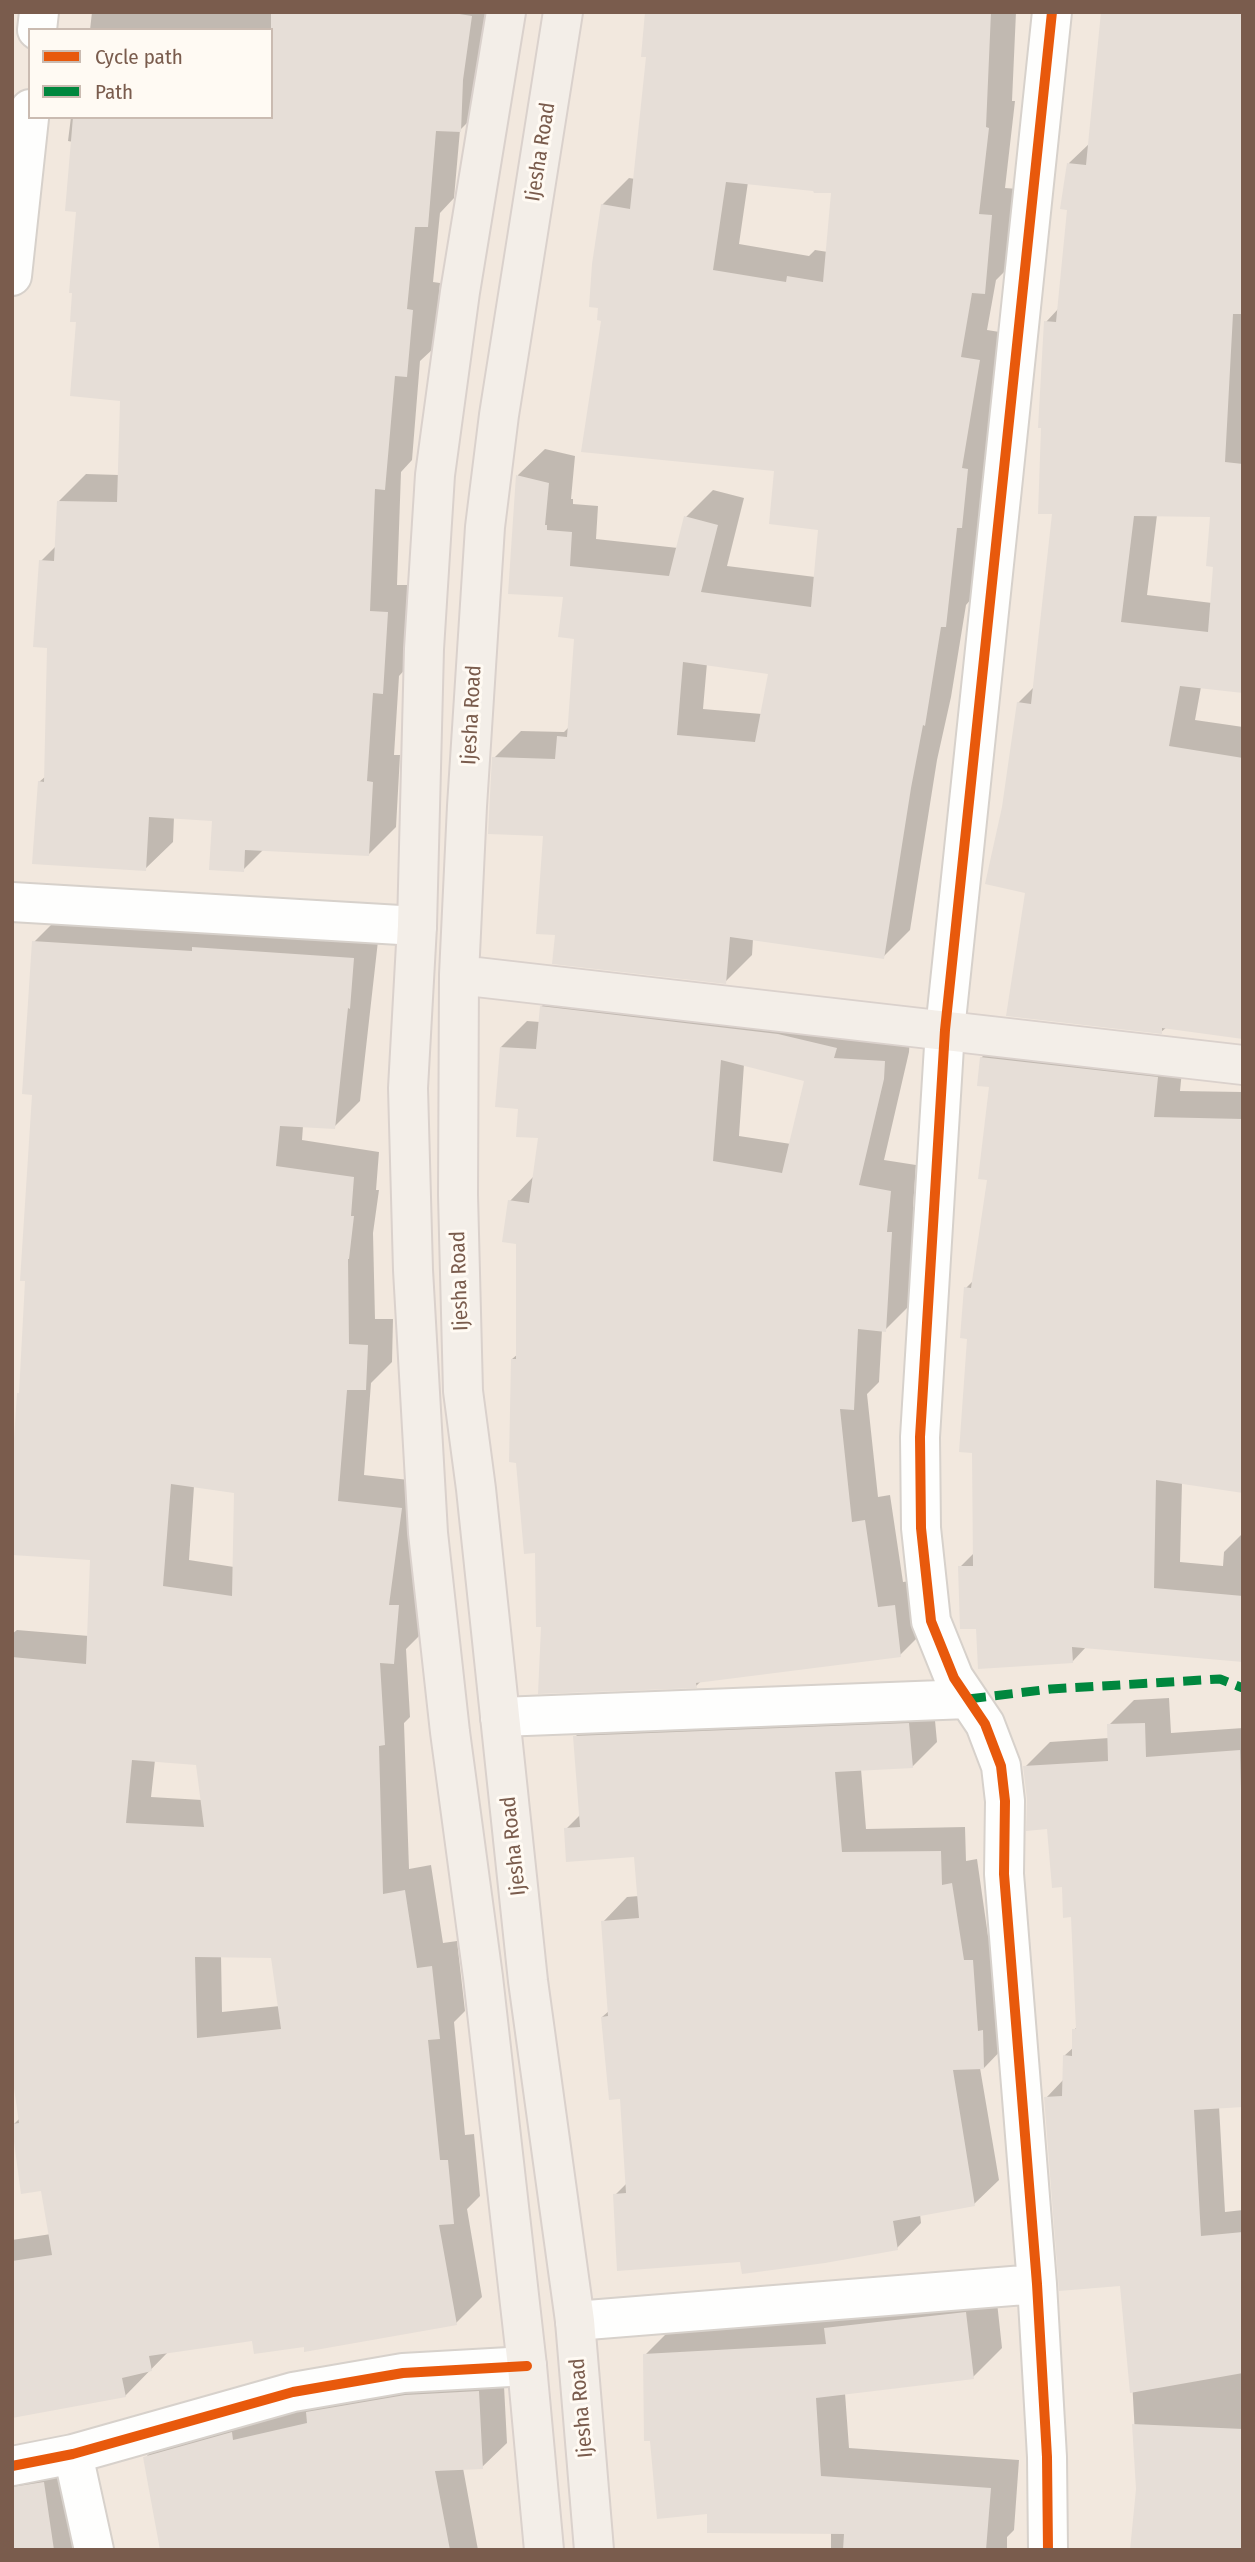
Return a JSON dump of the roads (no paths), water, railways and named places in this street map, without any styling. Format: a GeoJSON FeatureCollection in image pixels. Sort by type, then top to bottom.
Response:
{"type":"FeatureCollection","features":[{"type":"Feature","properties":{"kind":"main road"},"geometry":{"type":"LineString","coordinates":[[506,12],[460,292],[435,475],[424,649],[417,926],[408,1087],[413,1270],[429,1533],[450,1732],[478,1932],[527,2366],[544,2550]]}},
{"type":"Feature","properties":{"kind":"main road","name":"Ijesha Road"},"geometry":{"type":"LineString","coordinates":[[563,12],[499,415],[485,527],[467,806],[460,975],[458,1195],[463,1391],[478,1503],[528,1981],[575,2322],[594,2550]]}},
{"type":"Feature","properties":{"kind":"main road"},"geometry":{"type":"LineString","coordinates":[[460,975],[1243,1065]]}},
{"type":"Feature","properties":{"kind":"street"},"geometry":{"type":"LineString","coordinates":[[1048,2550],[1047,2457],[1037,2284],[1004,1874],[1005,1801],[1001,1766],[985,1724],[954,1678],[931,1621],[921,1528],[920,1437],[945,1030],[1052,12]]}},
{"type":"Feature","properties":{"kind":"street"},"geometry":{"type":"LineString","coordinates":[[12,276],[29,119]]}},
{"type":"Feature","properties":{"kind":"street"},"geometry":{"type":"LineString","coordinates":[[12,902],[417,926]]}},
{"type":"Feature","properties":{"kind":"street"},"geometry":{"type":"LineString","coordinates":[[500,1717],[968,1699]]}},
{"type":"Feature","properties":{"kind":"street"},"geometry":{"type":"LineString","coordinates":[[575,2322],[1037,2284]]}},
{"type":"Feature","properties":{"kind":"street"},"geometry":{"type":"LineString","coordinates":[[12,2466],[73,2454],[293,2392],[403,2373],[527,2366]]}},
{"type":"Feature","properties":{"kind":"street"},"geometry":{"type":"LineString","coordinates":[[73,2454],[94,2550]]}}]}
